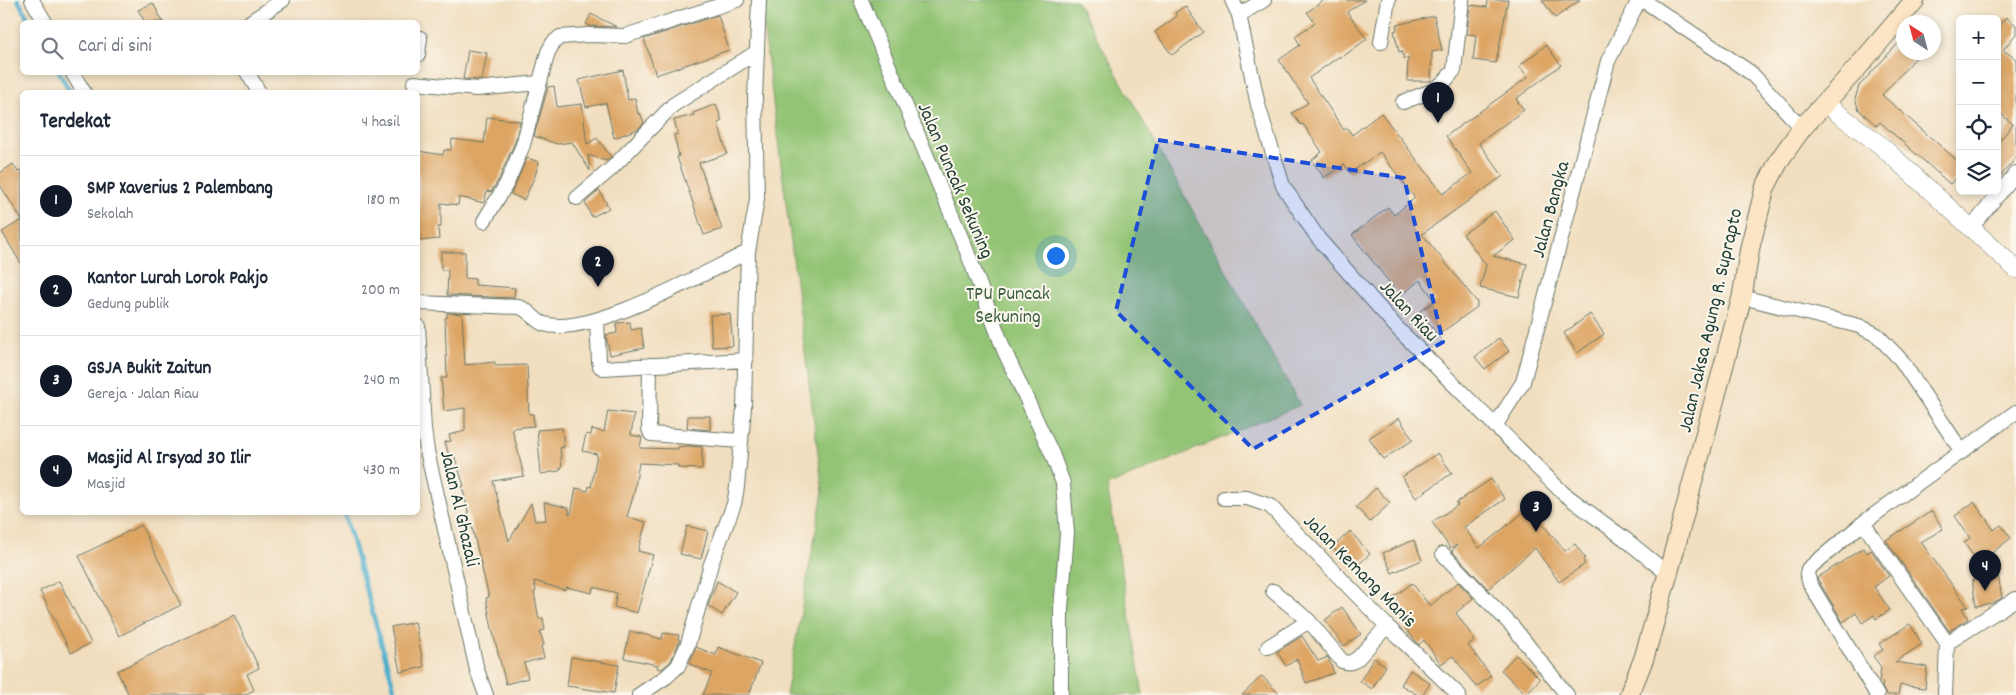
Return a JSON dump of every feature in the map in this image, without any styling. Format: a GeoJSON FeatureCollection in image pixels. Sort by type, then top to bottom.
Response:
{"type":"FeatureCollection","features":[{"type":"Feature","properties":{"kind":"main road","name":"Jalan Jaksa Agung R. Suprapto"},"geometry":{"type":"LineString","coordinates":[[1629,695],[1644,658],[1668,574],[1742,297],[1750,247],[1765,188],[1780,158],[1802,128],[1857,68],[1915,0]]}},
{"type":"Feature","properties":{"kind":"street"},"geometry":{"type":"LineString","coordinates":[[32,0],[44,20]]}},
{"type":"Feature","properties":{"kind":"street"},"geometry":{"type":"LineString","coordinates":[[253,20],[283,0]]}},
{"type":"Feature","properties":{"kind":"street"},"geometry":{"type":"LineString","coordinates":[[484,221],[507,183],[522,146],[550,46],[560,37],[588,35],[626,36],[737,0]]}},
{"type":"Feature","properties":{"kind":"street"},"geometry":{"type":"LineString","coordinates":[[639,695],[666,677],[678,666],[688,644],[711,564],[734,504],[737,487],[744,407],[748,252],[757,198],[759,0]]}},
{"type":"Feature","properties":{"kind":"street","name":"Jalan Puncak Sekuning"},"geometry":{"type":"LineString","coordinates":[[861,0],[966,249],[1004,350],[1052,454],[1063,483],[1068,533],[1061,609],[1061,695]]}},
{"type":"Feature","properties":{"kind":"street","name":"Jalan Riau"},"geometry":{"type":"LineString","coordinates":[[1232,0],[1239,15],[1258,105],[1283,186],[1318,238],[1398,328],[1563,493],[1668,574]]}},
{"type":"Feature","properties":{"kind":"street"},"geometry":{"type":"LineString","coordinates":[[1239,15],[1264,0]]}},
{"type":"Feature","properties":{"kind":"street"},"geometry":{"type":"LineString","coordinates":[[1381,42],[1388,0]]}},
{"type":"Feature","properties":{"kind":"street"},"geometry":{"type":"LineString","coordinates":[[1403,102],[1434,90],[1454,70],[1462,0]]}},
{"type":"Feature","properties":{"kind":"street","name":"Jalan Bangka"},"geometry":{"type":"LineString","coordinates":[[1495,426],[1523,382],[1608,61],[1639,0]]}},
{"type":"Feature","properties":{"kind":"street"},"geometry":{"type":"LineString","coordinates":[[1643,0],[1751,74],[1802,128]]}},
{"type":"Feature","properties":{"kind":"street"},"geometry":{"type":"LineString","coordinates":[[577,198],[611,169],[673,105],[757,52]]}},
{"type":"Feature","properties":{"kind":"street"},"geometry":{"type":"LineString","coordinates":[[74,75],[83,90]]}},
{"type":"Feature","properties":{"kind":"street"},"geometry":{"type":"LineString","coordinates":[[249,75],[258,90]]}},
{"type":"Feature","properties":{"kind":"street"},"geometry":{"type":"LineString","coordinates":[[414,83],[477,89],[540,83]]}},
{"type":"Feature","properties":{"kind":"street"},"geometry":{"type":"LineString","coordinates":[[1824,103],[1880,144],[2016,269]]}},
{"type":"Feature","properties":{"kind":"street"},"geometry":{"type":"LineString","coordinates":[[1971,228],[2016,173]]}},
{"type":"Feature","properties":{"kind":"street"},"geometry":{"type":"LineString","coordinates":[[420,303],[519,306],[527,310],[539,322],[550,325],[597,321],[701,276],[748,252]]}},
{"type":"Feature","properties":{"kind":"street"},"geometry":{"type":"LineString","coordinates":[[1742,297],[1859,326],[1877,335],[1900,360],[1962,452]]}},
{"type":"Feature","properties":{"kind":"street"},"geometry":{"type":"LineString","coordinates":[[597,321],[601,367],[746,360]]}},
{"type":"Feature","properties":{"kind":"street","name":"Jalan Al Ghazali"},"geometry":{"type":"LineString","coordinates":[[420,360],[427,451],[477,670],[486,695]]}},
{"type":"Feature","properties":{"kind":"street"},"geometry":{"type":"LineString","coordinates":[[650,365],[649,429],[651,434],[740,441]]}},
{"type":"Feature","properties":{"kind":"street"},"geometry":{"type":"LineString","coordinates":[[1877,695],[1810,584],[1807,574],[1812,565],[1863,523],[2016,412]]}},
{"type":"Feature","properties":{"kind":"street","name":"Jalan Kemang Manis"},"geometry":{"type":"LineString","coordinates":[[1224,498],[1247,498],[1270,506],[1387,626],[1459,695]]}},
{"type":"Feature","properties":{"kind":"street"},"geometry":{"type":"LineString","coordinates":[[1863,523],[1947,643],[1946,695]]}},
{"type":"Feature","properties":{"kind":"street"},"geometry":{"type":"LineString","coordinates":[[1443,554],[1514,628],[1567,695]]}},
{"type":"Feature","properties":{"kind":"street"},"geometry":{"type":"LineString","coordinates":[[1273,591],[1309,621],[1342,661],[1346,663],[1354,661],[1359,657],[1387,626]]}},
{"type":"Feature","properties":{"kind":"street"},"geometry":{"type":"LineString","coordinates":[[1947,643],[2016,599]]}},
{"type":"Feature","properties":{"kind":"street"},"geometry":{"type":"LineString","coordinates":[[1268,647],[1309,621]]}},
{"type":"Feature","properties":{"kind":"highlighted area"},"geometry":{"type":"Polygon","coordinates":[[[1158,140],[1404,178],[1443,342],[1253,449],[1116,311],[1158,140]]]}},
{"type":"Feature","properties":{"kind":"green space","name":"TPU Puncak Sekuning"},"geometry":{"type":"Polygon","coordinates":[[[760,0],[1076,0],[1300,405],[1107,486],[1143,695],[786,695],[823,492],[760,0]]]}},
{"type":"Feature","properties":{"kind":"building"},"geometry":{"type":"Polygon","coordinates":[[[1324,0],[1365,0],[1347,12],[1367,39],[1309,78],[1344,130],[1347,128],[1352,135],[1381,113],[1443,194],[1472,173],[1446,136],[1528,77],[1519,66],[1546,45],[1561,65],[1516,99],[1524,110],[1479,143],[1503,176],[1422,234],[1477,302],[1477,307],[1438,335],[1420,311],[1435,301],[1420,280],[1400,296],[1352,235],[1388,207],[1394,215],[1415,198],[1380,152],[1350,173],[1344,164],[1324,178],[1312,160],[1322,152],[1303,124],[1301,125],[1292,113],[1308,103],[1279,60],[1300,45],[1295,36],[1315,23],[1307,12],[1324,0]]]}},
{"type":"Feature","properties":{"kind":"building"},"geometry":{"type":"Polygon","coordinates":[[[1488,0],[1508,0],[1496,63],[1473,60],[1476,35],[1467,34],[1470,5],[1487,7],[1488,0]]]}},
{"type":"Feature","properties":{"kind":"building"},"geometry":{"type":"Polygon","coordinates":[[[1542,0],[1580,0],[1555,18],[1542,0]]]}},
{"type":"Feature","properties":{"kind":"building"},"geometry":{"type":"Polygon","coordinates":[[[153,3],[162,20],[144,20],[138,10],[153,3]]]}},
{"type":"Feature","properties":{"kind":"building"},"geometry":{"type":"Polygon","coordinates":[[[1185,6],[1203,32],[1172,55],[1155,32],[1177,16],[1175,13],[1185,6]]]}},
{"type":"Feature","properties":{"kind":"building"},"geometry":{"type":"Polygon","coordinates":[[[591,14],[617,27],[590,26],[586,24],[591,14]]]}},
{"type":"Feature","properties":{"kind":"building"},"geometry":{"type":"Polygon","coordinates":[[[718,15],[729,50],[656,75],[644,39],[718,15]]]}},
{"type":"Feature","properties":{"kind":"building"},"geometry":{"type":"Polygon","coordinates":[[[1434,16],[1442,50],[1432,52],[1431,81],[1407,81],[1408,58],[1404,59],[1402,51],[1399,52],[1394,31],[1397,30],[1396,25],[1434,16]]]}},
{"type":"Feature","properties":{"kind":"building"},"geometry":{"type":"Polygon","coordinates":[[[2006,17],[2016,25],[2016,34],[2003,50],[2016,59],[2016,158],[2001,175],[2001,139],[2013,124],[2001,114],[2001,23],[2006,17]]]}},
{"type":"Feature","properties":{"kind":"building"},"geometry":{"type":"Polygon","coordinates":[[[1896,46],[1896,60],[1914,60],[1882,95],[1956,160],[1956,177],[1950,184],[1880,122],[1877,126],[1859,110],[1855,99],[1859,86],[1896,46]]]}},
{"type":"Feature","properties":{"kind":"building"},"geometry":{"type":"Polygon","coordinates":[[[468,50],[487,53],[482,80],[463,79],[468,50]]]}},
{"type":"Feature","properties":{"kind":"building"},"geometry":{"type":"Polygon","coordinates":[[[623,70],[628,100],[635,98],[638,114],[640,113],[644,123],[638,129],[614,138],[606,103],[586,107],[579,80],[623,70]]]}},
{"type":"Feature","properties":{"kind":"building"},"geometry":{"type":"Polygon","coordinates":[[[554,86],[557,107],[582,104],[587,144],[597,138],[611,157],[606,161],[588,155],[590,171],[572,142],[557,144],[534,136],[548,87],[554,86]]]}},
{"type":"Feature","properties":{"kind":"building"},"geometry":{"type":"Polygon","coordinates":[[[716,104],[722,121],[718,123],[727,154],[699,163],[722,229],[704,235],[677,157],[679,156],[674,135],[678,134],[674,120],[694,115],[693,113],[716,104]]]}},
{"type":"Feature","properties":{"kind":"building"},"geometry":{"type":"Polygon","coordinates":[[[487,117],[520,121],[515,142],[499,179],[491,192],[487,191],[484,203],[459,197],[458,205],[441,203],[441,227],[438,227],[439,239],[420,241],[420,151],[443,155],[444,150],[451,150],[452,139],[484,143],[487,117]]]}},
{"type":"Feature","properties":{"kind":"building"},"geometry":{"type":"Polygon","coordinates":[[[527,158],[539,162],[524,200],[511,194],[527,158]]]}},
{"type":"Feature","properties":{"kind":"building"},"geometry":{"type":"Polygon","coordinates":[[[13,164],[18,172],[20,170],[20,217],[0,185],[0,173],[13,164]]]}},
{"type":"Feature","properties":{"kind":"building"},"geometry":{"type":"Polygon","coordinates":[[[599,190],[609,208],[592,217],[585,203],[599,190]]]}},
{"type":"Feature","properties":{"kind":"building"},"geometry":{"type":"Polygon","coordinates":[[[1495,211],[1515,240],[1493,256],[1527,264],[1519,297],[1480,288],[1486,265],[1463,234],[1495,211]]]}},
{"type":"Feature","properties":{"kind":"building"},"geometry":{"type":"Polygon","coordinates":[[[20,221],[20,262],[2,232],[20,221]]]}},
{"type":"Feature","properties":{"kind":"building"},"geometry":{"type":"Polygon","coordinates":[[[441,252],[465,252],[465,278],[475,279],[475,285],[515,288],[514,298],[447,295],[448,270],[441,270],[441,252]]]}},
{"type":"Feature","properties":{"kind":"building"},"geometry":{"type":"Polygon","coordinates":[[[447,313],[462,314],[465,365],[495,362],[495,366],[527,365],[529,414],[533,414],[534,426],[512,428],[524,476],[493,481],[509,541],[531,503],[535,521],[546,520],[544,502],[569,508],[569,514],[571,514],[576,488],[588,491],[589,486],[591,487],[597,454],[582,451],[586,434],[591,435],[592,429],[604,432],[608,411],[634,414],[631,435],[642,437],[640,448],[678,449],[678,447],[687,446],[702,447],[702,469],[678,468],[678,465],[639,463],[634,493],[627,517],[646,522],[638,551],[653,555],[637,613],[614,607],[617,593],[593,587],[592,593],[566,587],[565,590],[534,581],[539,619],[543,618],[545,630],[540,631],[544,645],[541,646],[544,658],[524,663],[528,678],[506,684],[492,629],[486,598],[489,597],[462,486],[464,486],[454,455],[449,456],[445,442],[451,441],[449,435],[465,431],[465,408],[444,411],[441,378],[447,378],[445,318],[447,318],[447,313]]]}},
{"type":"Feature","properties":{"kind":"building"},"geometry":{"type":"Polygon","coordinates":[[[730,314],[733,346],[712,347],[710,315],[730,314]]]}},
{"type":"Feature","properties":{"kind":"building"},"geometry":{"type":"Polygon","coordinates":[[[1590,314],[1604,334],[1577,353],[1564,333],[1590,314]]]}},
{"type":"Feature","properties":{"kind":"building"},"geometry":{"type":"Polygon","coordinates":[[[630,322],[631,330],[641,328],[644,348],[610,355],[606,335],[617,333],[616,323],[630,322]]]}},
{"type":"Feature","properties":{"kind":"building"},"geometry":{"type":"Polygon","coordinates":[[[1499,338],[1509,351],[1485,369],[1475,357],[1499,338]]]}},
{"type":"Feature","properties":{"kind":"building"},"geometry":{"type":"Polygon","coordinates":[[[688,416],[710,416],[710,430],[687,428],[688,416]]]}},
{"type":"Feature","properties":{"kind":"building"},"geometry":{"type":"Polygon","coordinates":[[[1399,418],[1413,440],[1383,459],[1369,438],[1399,418]]]}},
{"type":"Feature","properties":{"kind":"building"},"geometry":{"type":"Polygon","coordinates":[[[562,428],[564,448],[560,447],[562,467],[559,471],[541,474],[537,430],[562,428]]]}},
{"type":"Feature","properties":{"kind":"building"},"geometry":{"type":"Polygon","coordinates":[[[1438,453],[1452,473],[1416,498],[1402,477],[1438,453]]]}},
{"type":"Feature","properties":{"kind":"building"},"geometry":{"type":"Polygon","coordinates":[[[1491,479],[1505,499],[1464,527],[1479,548],[1529,508],[1565,551],[1575,544],[1585,558],[1583,560],[1585,564],[1559,582],[1535,548],[1488,589],[1452,551],[1457,545],[1450,548],[1432,522],[1458,505],[1456,503],[1491,479]]]}},
{"type":"Feature","properties":{"kind":"building"},"geometry":{"type":"Polygon","coordinates":[[[1376,488],[1390,503],[1370,522],[1356,507],[1376,488]]]}},
{"type":"Feature","properties":{"kind":"building"},"geometry":{"type":"Polygon","coordinates":[[[1974,502],[1994,530],[2001,525],[2011,538],[1979,563],[1964,543],[1970,538],[1955,516],[1974,502]]]}},
{"type":"Feature","properties":{"kind":"building"},"geometry":{"type":"Polygon","coordinates":[[[1932,511],[1943,529],[1921,542],[1968,607],[1962,608],[1968,619],[1949,631],[1886,540],[1932,511]]]}},
{"type":"Feature","properties":{"kind":"building"},"geometry":{"type":"Polygon","coordinates":[[[141,525],[181,605],[119,636],[79,556],[141,525]]]}},
{"type":"Feature","properties":{"kind":"building"},"geometry":{"type":"Polygon","coordinates":[[[687,526],[708,531],[701,559],[680,554],[687,526]]]}},
{"type":"Feature","properties":{"kind":"building"},"geometry":{"type":"Polygon","coordinates":[[[1350,531],[1370,554],[1353,569],[1333,547],[1350,531]]]}},
{"type":"Feature","properties":{"kind":"building"},"geometry":{"type":"Polygon","coordinates":[[[1414,540],[1422,560],[1392,573],[1383,553],[1414,540]]]}},
{"type":"Feature","properties":{"kind":"building"},"geometry":{"type":"Polygon","coordinates":[[[1863,548],[1867,553],[1871,550],[1889,576],[1874,587],[1890,610],[1876,619],[1874,615],[1862,623],[1856,613],[1843,622],[1817,578],[1863,548]]]}},
{"type":"Feature","properties":{"kind":"building"},"geometry":{"type":"Polygon","coordinates":[[[1998,575],[2002,598],[1993,603],[1976,606],[1972,580],[1998,575]]]}},
{"type":"Feature","properties":{"kind":"building"},"geometry":{"type":"Polygon","coordinates":[[[59,581],[91,643],[71,653],[40,591],[59,581]]]}},
{"type":"Feature","properties":{"kind":"building"},"geometry":{"type":"Polygon","coordinates":[[[717,581],[736,592],[722,615],[708,606],[717,581]]]}},
{"type":"Feature","properties":{"kind":"building"},"geometry":{"type":"Polygon","coordinates":[[[1458,582],[1473,598],[1456,613],[1475,640],[1468,645],[1491,676],[1476,687],[1453,656],[1441,664],[1424,640],[1419,645],[1389,605],[1389,601],[1412,583],[1430,606],[1458,582]]]}},
{"type":"Feature","properties":{"kind":"building"},"geometry":{"type":"Polygon","coordinates":[[[1342,607],[1361,634],[1344,646],[1325,620],[1342,607]]]}},
{"type":"Feature","properties":{"kind":"building"},"geometry":{"type":"Polygon","coordinates":[[[234,615],[259,668],[247,674],[254,690],[244,695],[129,695],[117,671],[234,615]]]}},
{"type":"Feature","properties":{"kind":"building"},"geometry":{"type":"Polygon","coordinates":[[[415,622],[424,667],[400,672],[391,627],[415,622]]]}},
{"type":"Feature","properties":{"kind":"building"},"geometry":{"type":"Polygon","coordinates":[[[1910,624],[1922,644],[1895,662],[1927,667],[1925,688],[1900,685],[1898,695],[1886,695],[1882,687],[1883,683],[1879,681],[1881,667],[1873,656],[1883,650],[1879,644],[1910,624]]]}},
{"type":"Feature","properties":{"kind":"building"},"geometry":{"type":"Polygon","coordinates":[[[630,631],[662,639],[663,633],[679,635],[678,639],[680,640],[671,661],[662,669],[657,668],[658,665],[624,658],[630,631]]]}},
{"type":"Feature","properties":{"kind":"building"},"geometry":{"type":"Polygon","coordinates":[[[1302,636],[1318,661],[1328,657],[1334,673],[1306,683],[1297,659],[1286,666],[1277,652],[1302,636]]]}},
{"type":"Feature","properties":{"kind":"building"},"geometry":{"type":"Polygon","coordinates":[[[696,647],[716,655],[718,647],[761,663],[749,695],[703,695],[712,673],[689,664],[696,647]]]}},
{"type":"Feature","properties":{"kind":"building"},"geometry":{"type":"Polygon","coordinates":[[[1516,655],[1540,679],[1526,694],[1501,670],[1516,655]]]}},
{"type":"Feature","properties":{"kind":"building"},"geometry":{"type":"Polygon","coordinates":[[[571,657],[619,665],[614,693],[567,686],[571,657]]]}},
{"type":"Feature","properties":{"kind":"building"},"geometry":{"type":"Polygon","coordinates":[[[1374,658],[1386,666],[1372,689],[1360,681],[1374,658]]]}},
{"type":"Feature","properties":{"kind":"building"},"geometry":{"type":"Polygon","coordinates":[[[1410,670],[1430,683],[1423,695],[1418,695],[1401,685],[1410,670]]]}},
{"type":"Feature","properties":{"kind":"building"},"geometry":{"type":"Polygon","coordinates":[[[1262,676],[1280,695],[1242,695],[1262,676]]]}},
{"type":"Feature","properties":{"kind":"waterway"},"geometry":{"type":"LineString","coordinates":[[18,0],[29,20]]}},
{"type":"Feature","properties":{"kind":"waterway"},"geometry":{"type":"LineString","coordinates":[[61,75],[69,90]]}},
{"type":"Feature","properties":{"kind":"waterway"},"geometry":{"type":"LineString","coordinates":[[345,515],[396,695]]}},
{"type":"Feature","properties":{"kind":"place","name":"SMP Xaverius 2 Palembang"},"geometry":{"type":"Point","coordinates":[1438,123]}},
{"type":"Feature","properties":{"kind":"place","name":"Kantor Lurah Lorok Pakjo"},"geometry":{"type":"Point","coordinates":[598,287]}},
{"type":"Feature","properties":{"kind":"place","name":"GSJA Bukit Zaitun"},"geometry":{"type":"Point","coordinates":[1536,532]}},
{"type":"Feature","properties":{"kind":"place","name":"Masjid Al Irsyad 30 Ilir"},"geometry":{"type":"Point","coordinates":[1985,591]}}]}
